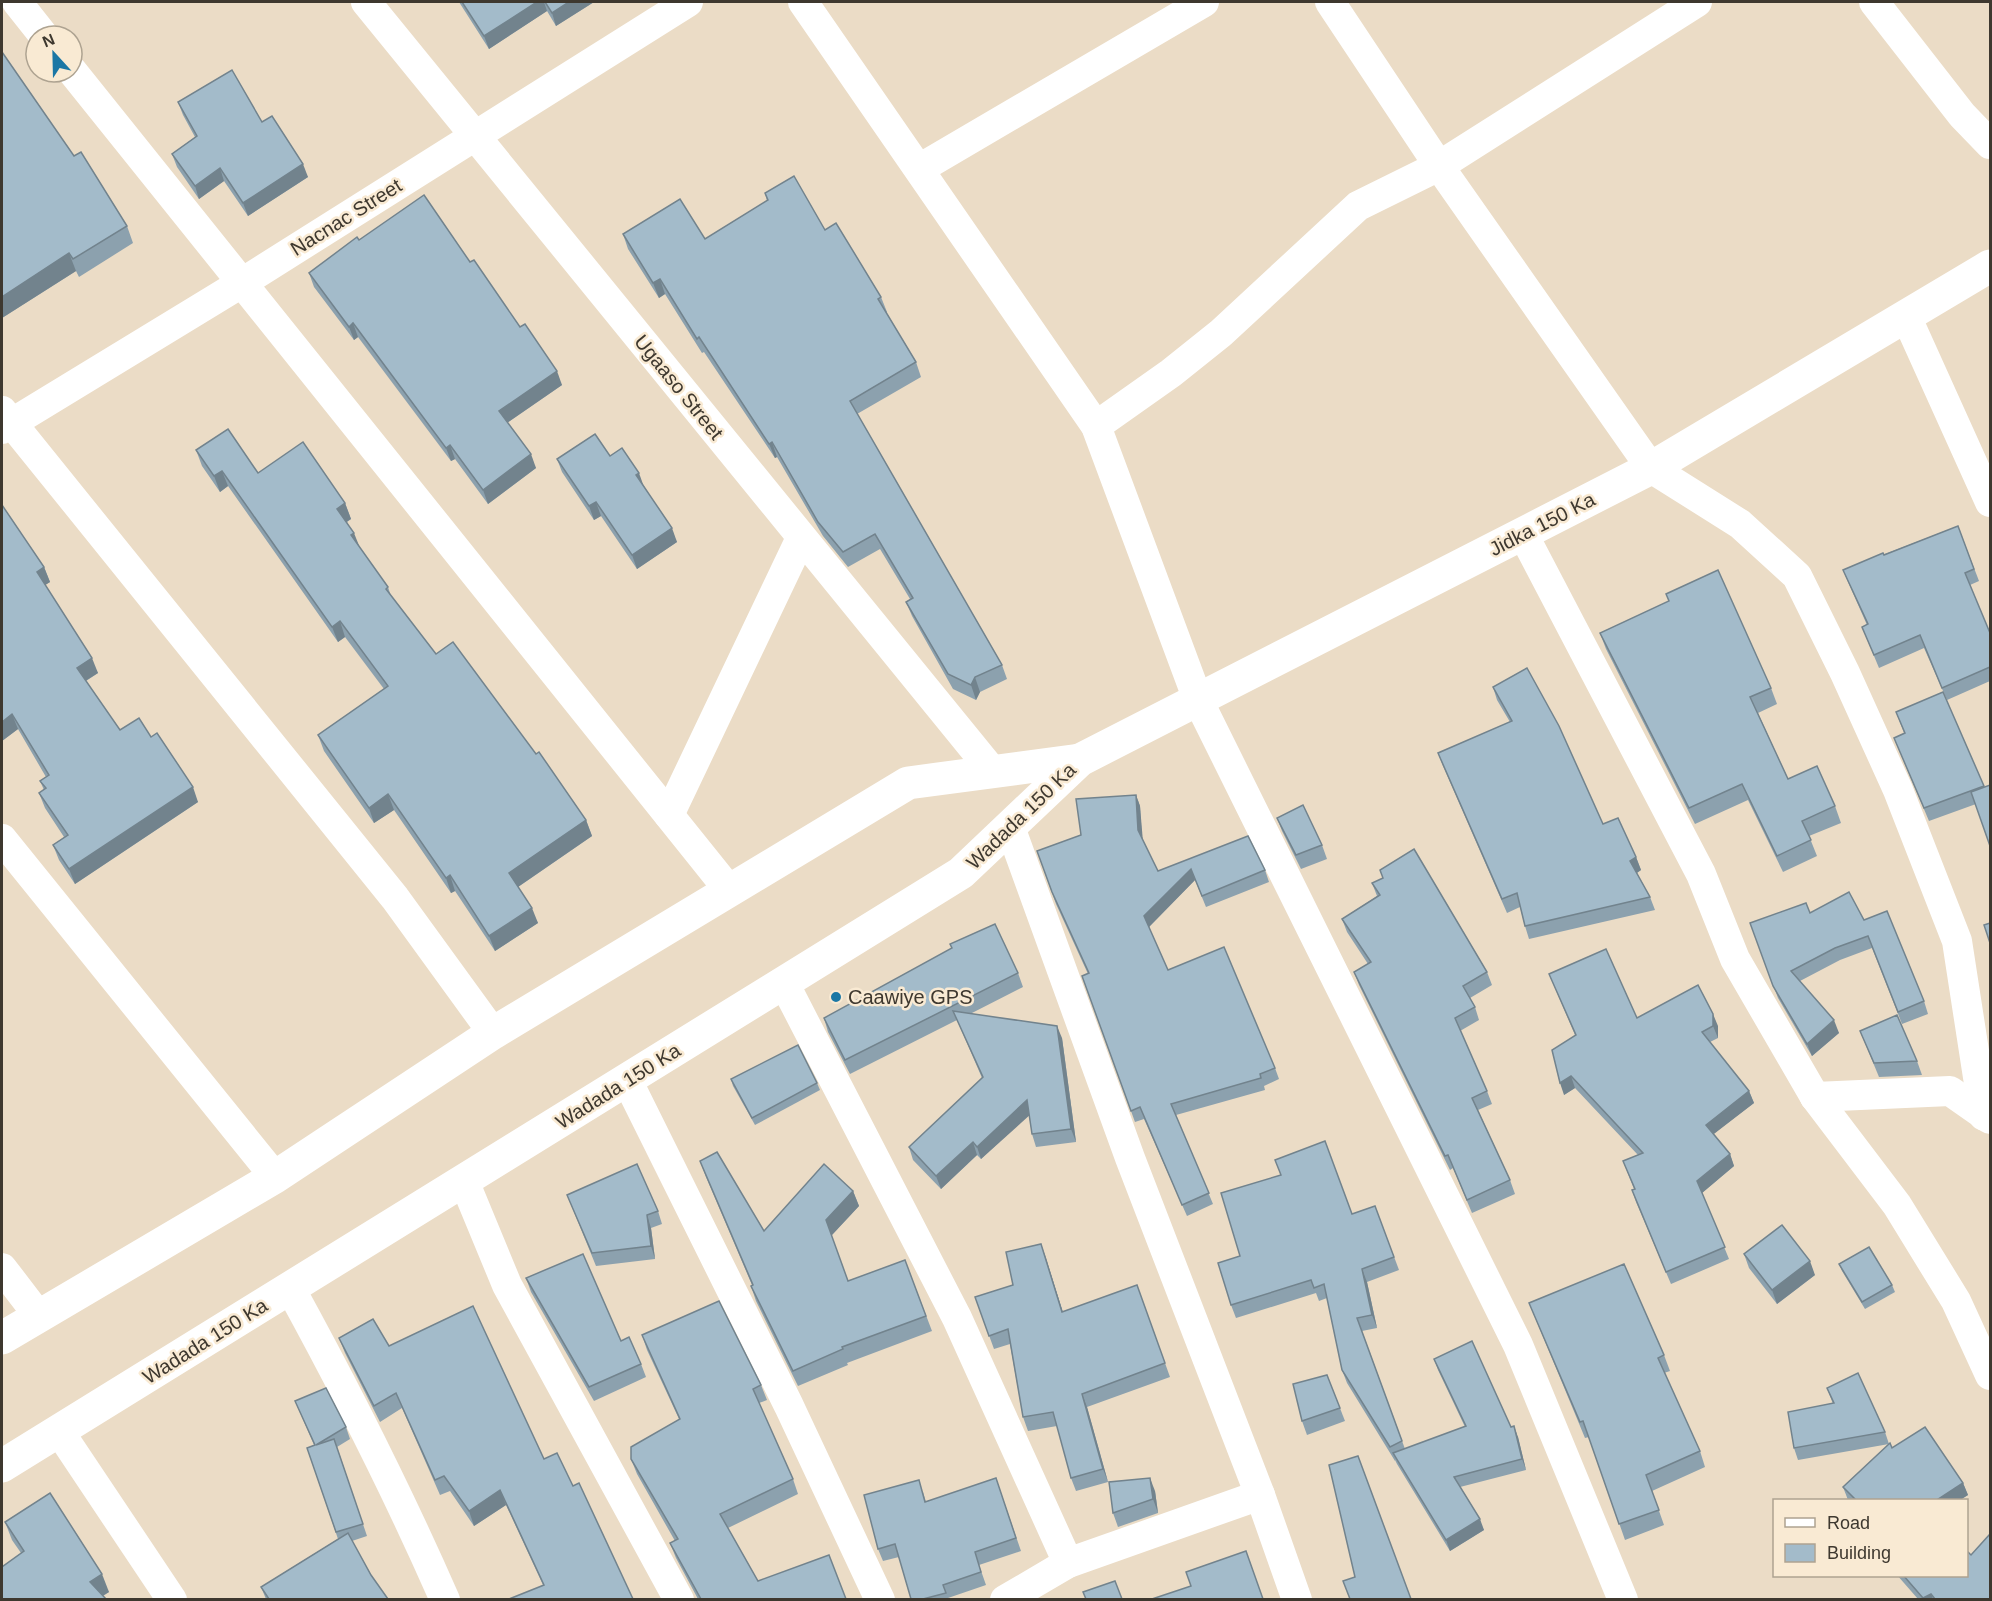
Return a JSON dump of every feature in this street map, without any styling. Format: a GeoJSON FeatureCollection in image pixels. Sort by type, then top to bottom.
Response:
{"type":"FeatureCollection","features":[{"type":"Feature","properties":{"kind":"street"},"geometry":{"type":"LineString","coordinates":[[17,2],[34,24]]}},
{"type":"Feature","properties":{"kind":"street","name":"Ugaaso Street"},"geometry":{"type":"LineString","coordinates":[[366,2],[993,772]]}},
{"type":"Feature","properties":{"kind":"street","name":"Nacnac Street"},"geometry":{"type":"LineString","coordinates":[[5,421],[240,284],[688,2]]}},
{"type":"Feature","properties":{"kind":"street"},"geometry":{"type":"LineString","coordinates":[[803,2],[1096,426],[1198,700],[1518,1345],[1623,1599]]}},
{"type":"Feature","properties":{"kind":"street"},"geometry":{"type":"LineString","coordinates":[[919,169],[1204,2]]}},
{"type":"Feature","properties":{"kind":"street"},"geometry":{"type":"LineString","coordinates":[[1330,2],[1439,166],[1652,468],[1740,524],[1797,576],[1845,673],[1898,790],[1957,941],[1987,1117]]}},
{"type":"Feature","properties":{"kind":"street"},"geometry":{"type":"LineString","coordinates":[[1096,426],[1171,374],[1221,333],[1358,206],[1439,166],[1697,2]]}},
{"type":"Feature","properties":{"kind":"street"},"geometry":{"type":"LineString","coordinates":[[1874,2],[1962,115],[1990,144]]}},
{"type":"Feature","properties":{"kind":"street"},"geometry":{"type":"LineString","coordinates":[[82,84],[240,284],[729,890]]}},
{"type":"Feature","properties":{"kind":"street","name":"Jidka 150 Ka"},"geometry":{"type":"LineString","coordinates":[[1080,760],[1652,468],[1990,266]]}},
{"type":"Feature","properties":{"kind":"street"},"geometry":{"type":"LineString","coordinates":[[1906,316],[1990,502]]}},
{"type":"Feature","properties":{"kind":"street"},"geometry":{"type":"LineString","coordinates":[[5,421],[395,898],[493,1033]]}},
{"type":"Feature","properties":{"kind":"street"},"geometry":{"type":"LineString","coordinates":[[1523,534],[1701,874],[1735,959],[1815,1097],[1897,1205],[1956,1301],[1990,1375]]}},
{"type":"Feature","properties":{"kind":"street"},"geometry":{"type":"LineString","coordinates":[[669,815],[801,538]]}},
{"type":"Feature","properties":{"kind":"street","name":"Wadada 150 Ka"},"geometry":{"type":"LineString","coordinates":[[2,1338],[275,1177],[493,1033],[908,783],[1080,760]]}},
{"type":"Feature","properties":{"kind":"street","name":"Wadada 150 Ka"},"geometry":{"type":"LineString","coordinates":[[2,1466],[961,873],[1080,760]]}},
{"type":"Feature","properties":{"kind":"street"},"geometry":{"type":"LineString","coordinates":[[1010,827],[1130,1158],[1260,1495],[1297,1599]]}},
{"type":"Feature","properties":{"kind":"street"},"geometry":{"type":"LineString","coordinates":[[2,838],[275,1177]]}},
{"type":"Feature","properties":{"kind":"street"},"geometry":{"type":"LineString","coordinates":[[784,983],[957,1318],[1068,1563]]}},
{"type":"Feature","properties":{"kind":"street"},"geometry":{"type":"LineString","coordinates":[[627,1080],[789,1406],[880,1599]]}},
{"type":"Feature","properties":{"kind":"street"},"geometry":{"type":"LineString","coordinates":[[1815,1097],[1950,1091],[1987,1117]]}},
{"type":"Feature","properties":{"kind":"street"},"geometry":{"type":"LineString","coordinates":[[464,1181],[507,1285],[679,1599]]}},
{"type":"Feature","properties":{"kind":"street"},"geometry":{"type":"LineString","coordinates":[[2,1268],[38,1315]]}},
{"type":"Feature","properties":{"kind":"street"},"geometry":{"type":"LineString","coordinates":[[290,1288],[348,1394],[398,1494],[445,1599]]}},
{"type":"Feature","properties":{"kind":"street"},"geometry":{"type":"LineString","coordinates":[[59,1431],[172,1599]]}},
{"type":"Feature","properties":{"kind":"street"},"geometry":{"type":"LineString","coordinates":[[1005,1599],[1068,1563],[1260,1495]]}},
{"type":"Feature","properties":{"kind":"building"},"geometry":{"type":"Polygon","coordinates":[[[462,2],[537,2],[484,36],[462,2]]]}},
{"type":"Feature","properties":{"kind":"building"},"geometry":{"type":"Polygon","coordinates":[[[545,2],[569,2],[552,13],[545,2]]]}},
{"type":"Feature","properties":{"kind":"building"},"geometry":{"type":"Polygon","coordinates":[[[2,52],[74,156],[81,152],[127,226],[73,259],[69,253],[2,297],[2,52]]]}},
{"type":"Feature","properties":{"kind":"building"},"geometry":{"type":"Polygon","coordinates":[[[232,70],[262,122],[272,116],[303,164],[243,203],[220,168],[195,186],[172,154],[197,136],[178,102],[232,70]]]}},
{"type":"Feature","properties":{"kind":"building"},"geometry":{"type":"Polygon","coordinates":[[[794,176],[825,230],[836,223],[881,297],[878,299],[916,362],[850,401],[1002,665],[975,677],[971,685],[948,674],[906,602],[913,598],[875,534],[843,552],[818,522],[772,442],[769,444],[699,337],[697,339],[660,279],[653,283],[623,234],[680,199],[705,239],[768,200],[765,193],[794,176]]]}},
{"type":"Feature","properties":{"kind":"building"},"geometry":{"type":"Polygon","coordinates":[[[424,195],[470,262],[474,260],[520,327],[525,324],[557,371],[499,411],[531,454],[483,490],[450,445],[446,448],[353,323],[349,327],[309,273],[357,237],[359,240],[424,195]]]}},
{"type":"Feature","properties":{"kind":"building"},"geometry":{"type":"Polygon","coordinates":[[[228,429],[258,473],[303,442],[345,503],[337,509],[354,533],[351,535],[388,587],[386,589],[436,654],[453,642],[536,754],[539,752],[586,820],[509,873],[532,908],[489,936],[450,875],[446,878],[388,794],[369,808],[318,735],[388,686],[340,621],[332,627],[222,471],[214,476],[196,450],[228,429]]]}},
{"type":"Feature","properties":{"kind":"building"},"geometry":{"type":"Polygon","coordinates":[[[595,434],[610,456],[622,448],[639,473],[636,475],[672,528],[632,555],[596,502],[589,506],[557,459],[595,434]]]}},
{"type":"Feature","properties":{"kind":"building"},"geometry":{"type":"Polygon","coordinates":[[[2,505],[44,567],[37,572],[92,658],[77,668],[120,730],[139,718],[151,737],[157,733],[193,787],[69,869],[53,845],[68,835],[39,793],[46,788],[40,781],[49,775],[12,714],[2,722],[2,505]]]}},
{"type":"Feature","properties":{"kind":"building"},"geometry":{"type":"Polygon","coordinates":[[[1958,526],[1974,569],[1965,573],[1990,633],[1990,667],[1942,688],[1920,635],[1874,655],[1862,627],[1868,624],[1843,570],[1958,526]]]}},
{"type":"Feature","properties":{"kind":"building"},"geometry":{"type":"Polygon","coordinates":[[[1718,570],[1771,688],[1750,697],[1788,779],[1817,766],[1835,806],[1802,821],[1811,840],[1777,856],[1742,784],[1689,808],[1600,633],[1669,601],[1666,594],[1718,570]]]}},
{"type":"Feature","properties":{"kind":"building"},"geometry":{"type":"Polygon","coordinates":[[[1527,668],[1559,726],[1603,824],[1618,818],[1636,857],[1630,861],[1650,897],[1525,926],[1517,893],[1502,899],[1438,753],[1512,721],[1493,687],[1527,668]]]}},
{"type":"Feature","properties":{"kind":"building"},"geometry":{"type":"Polygon","coordinates":[[[1943,692],[1984,786],[1924,808],[1894,738],[1905,733],[1896,712],[1943,692]]]}},
{"type":"Feature","properties":{"kind":"building"},"geometry":{"type":"Polygon","coordinates":[[[1990,785],[1990,846],[1971,792],[1990,785]]]}},
{"type":"Feature","properties":{"kind":"building"},"geometry":{"type":"Polygon","coordinates":[[[1136,795],[1138,830],[1158,871],[1248,836],[1265,870],[1202,896],[1191,869],[1144,916],[1168,970],[1224,947],[1275,1068],[1260,1074],[1261,1078],[1171,1104],[1209,1193],[1182,1205],[1140,1107],[1131,1111],[1082,976],[1089,973],[1052,892],[1037,851],[1081,835],[1076,799],[1136,795]]]}},
{"type":"Feature","properties":{"kind":"building"},"geometry":{"type":"Polygon","coordinates":[[[1303,805],[1322,845],[1296,855],[1277,818],[1303,805]]]}},
{"type":"Feature","properties":{"kind":"building"},"geometry":{"type":"Polygon","coordinates":[[[1414,849],[1487,972],[1463,986],[1475,1007],[1455,1018],[1487,1091],[1472,1098],[1510,1180],[1467,1200],[1448,1155],[1445,1156],[1354,972],[1371,962],[1342,919],[1380,895],[1372,883],[1383,878],[1380,870],[1414,849]]]}},
{"type":"Feature","properties":{"kind":"building"},"geometry":{"type":"Polygon","coordinates":[[[1849,892],[1864,920],[1887,911],[1924,1001],[1898,1012],[1868,936],[1835,948],[1791,971],[1834,1020],[1807,1044],[1773,986],[1750,923],[1806,903],[1810,913],[1849,892]]]}},
{"type":"Feature","properties":{"kind":"building"},"geometry":{"type":"Polygon","coordinates":[[[1990,923],[1990,943],[1984,925],[1990,923]]]}},
{"type":"Feature","properties":{"kind":"building"},"geometry":{"type":"Polygon","coordinates":[[[995,924],[1018,973],[845,1060],[824,1018],[952,948],[950,944],[995,924]]]}},
{"type":"Feature","properties":{"kind":"building"},"geometry":{"type":"Polygon","coordinates":[[[1606,949],[1637,1018],[1698,985],[1713,1014],[1713,1026],[1702,1032],[1749,1091],[1706,1125],[1730,1154],[1697,1181],[1725,1247],[1666,1272],[1632,1190],[1635,1189],[1623,1161],[1643,1153],[1571,1076],[1560,1083],[1552,1050],[1576,1035],[1549,974],[1606,949]]]}},
{"type":"Feature","properties":{"kind":"building"},"geometry":{"type":"Polygon","coordinates":[[[953,1011],[1057,1026],[1071,1129],[1032,1134],[1027,1100],[977,1147],[973,1142],[936,1176],[909,1147],[983,1077],[953,1011]]]}},
{"type":"Feature","properties":{"kind":"building"},"geometry":{"type":"Polygon","coordinates":[[[1897,1015],[1917,1061],[1874,1063],[1860,1031],[1897,1015]]]}},
{"type":"Feature","properties":{"kind":"building"},"geometry":{"type":"Polygon","coordinates":[[[798,1045],[817,1083],[752,1118],[731,1079],[798,1045]]]}},
{"type":"Feature","properties":{"kind":"building"},"geometry":{"type":"Polygon","coordinates":[[[1325,1141],[1352,1214],[1375,1206],[1394,1257],[1362,1269],[1372,1315],[1357,1318],[1402,1441],[1390,1447],[1342,1370],[1324,1284],[1314,1288],[1311,1280],[1231,1305],[1218,1263],[1240,1256],[1221,1193],[1281,1175],[1275,1160],[1325,1141]]]}},
{"type":"Feature","properties":{"kind":"building"},"geometry":{"type":"Polygon","coordinates":[[[717,1152],[764,1231],[824,1164],[853,1191],[826,1220],[848,1281],[905,1260],[926,1316],[842,1347],[843,1349],[793,1371],[751,1286],[753,1285],[700,1161],[717,1152]]]}},
{"type":"Feature","properties":{"kind":"building"},"geometry":{"type":"Polygon","coordinates":[[[637,1164],[658,1211],[647,1215],[651,1246],[592,1253],[567,1195],[637,1164]]]}},
{"type":"Feature","properties":{"kind":"building"},"geometry":{"type":"Polygon","coordinates":[[[1782,1225],[1810,1261],[1772,1290],[1744,1254],[1782,1225]]]}},
{"type":"Feature","properties":{"kind":"building"},"geometry":{"type":"Polygon","coordinates":[[[1041,1244],[1062,1312],[1137,1285],[1165,1363],[1082,1394],[1103,1469],[1071,1478],[1053,1412],[1023,1417],[1008,1329],[989,1336],[975,1297],[1013,1285],[1006,1252],[1041,1244]]]}},
{"type":"Feature","properties":{"kind":"building"},"geometry":{"type":"Polygon","coordinates":[[[1869,1247],[1892,1285],[1862,1302],[1839,1264],[1869,1247]]]}},
{"type":"Feature","properties":{"kind":"building"},"geometry":{"type":"Polygon","coordinates":[[[583,1254],[621,1341],[629,1337],[641,1364],[589,1387],[526,1278],[583,1254]]]}},
{"type":"Feature","properties":{"kind":"building"},"geometry":{"type":"Polygon","coordinates":[[[1624,1264],[1664,1355],[1658,1358],[1700,1451],[1646,1475],[1659,1510],[1619,1524],[1583,1421],[1580,1422],[1529,1303],[1624,1264]]]}},
{"type":"Feature","properties":{"kind":"building"},"geometry":{"type":"Polygon","coordinates":[[[719,1301],[761,1385],[753,1389],[793,1479],[720,1514],[758,1581],[829,1555],[846,1599],[701,1599],[670,1543],[678,1539],[631,1459],[631,1447],[680,1419],[642,1335],[719,1301]]]}},
{"type":"Feature","properties":{"kind":"building"},"geometry":{"type":"Polygon","coordinates":[[[473,1306],[544,1459],[557,1453],[573,1486],[579,1483],[633,1599],[509,1599],[544,1585],[500,1490],[469,1511],[444,1476],[435,1480],[396,1393],[374,1406],[339,1338],[373,1319],[389,1346],[473,1306]]]}},
{"type":"Feature","properties":{"kind":"building"},"geometry":{"type":"Polygon","coordinates":[[[1472,1341],[1511,1427],[1514,1426],[1522,1459],[1454,1477],[1480,1519],[1446,1540],[1393,1453],[1466,1426],[1434,1359],[1472,1341]]]}},
{"type":"Feature","properties":{"kind":"building"},"geometry":{"type":"Polygon","coordinates":[[[1858,1373],[1885,1432],[1794,1448],[1788,1412],[1834,1403],[1827,1388],[1858,1373]]]}},
{"type":"Feature","properties":{"kind":"building"},"geometry":{"type":"Polygon","coordinates":[[[1327,1375],[1340,1408],[1302,1421],[1293,1384],[1327,1375]]]}},
{"type":"Feature","properties":{"kind":"building"},"geometry":{"type":"Polygon","coordinates":[[[326,1388],[346,1427],[316,1445],[334,1439],[363,1524],[336,1532],[307,1448],[315,1445],[295,1401],[326,1388]]]}},
{"type":"Feature","properties":{"kind":"building"},"geometry":{"type":"Polygon","coordinates":[[[1925,1427],[1963,1483],[1939,1499],[1855,1499],[1843,1487],[1890,1443],[1892,1448],[1925,1427]]]}},
{"type":"Feature","properties":{"kind":"building"},"geometry":{"type":"Polygon","coordinates":[[[1358,1456],[1411,1599],[1350,1599],[1343,1581],[1355,1577],[1329,1465],[1358,1456]]]}},
{"type":"Feature","properties":{"kind":"building"},"geometry":{"type":"Polygon","coordinates":[[[996,1478],[1016,1538],[975,1552],[981,1572],[943,1585],[946,1593],[923,1599],[911,1599],[895,1544],[878,1549],[864,1495],[919,1480],[925,1502],[996,1478]]]}},
{"type":"Feature","properties":{"kind":"building"},"geometry":{"type":"Polygon","coordinates":[[[1150,1478],[1153,1499],[1113,1513],[1109,1482],[1150,1478]]]}},
{"type":"Feature","properties":{"kind":"building"},"geometry":{"type":"Polygon","coordinates":[[[50,1493],[102,1574],[90,1582],[106,1599],[2,1599],[2,1567],[24,1551],[5,1522],[50,1493]]]}},
{"type":"Feature","properties":{"kind":"building"},"geometry":{"type":"Polygon","coordinates":[[[348,1533],[371,1575],[388,1599],[269,1599],[261,1587],[348,1533]]]}},
{"type":"Feature","properties":{"kind":"building"},"geometry":{"type":"Polygon","coordinates":[[[1990,1534],[1990,1599],[1935,1599],[1931,1594],[1923,1598],[1905,1577],[1968,1577],[1968,1552],[1971,1555],[1990,1534]]]}},
{"type":"Feature","properties":{"kind":"building"},"geometry":{"type":"Polygon","coordinates":[[[1246,1551],[1263,1599],[1152,1599],[1191,1586],[1186,1572],[1246,1551]]]}},
{"type":"Feature","properties":{"kind":"building"},"geometry":{"type":"Polygon","coordinates":[[[1115,1581],[1122,1599],[1086,1599],[1083,1592],[1115,1581]]]}},
{"type":"Feature","properties":{"kind":"place","name":"Caawiye GPS"},"geometry":{"type":"Point","coordinates":[836,997]}}]}
